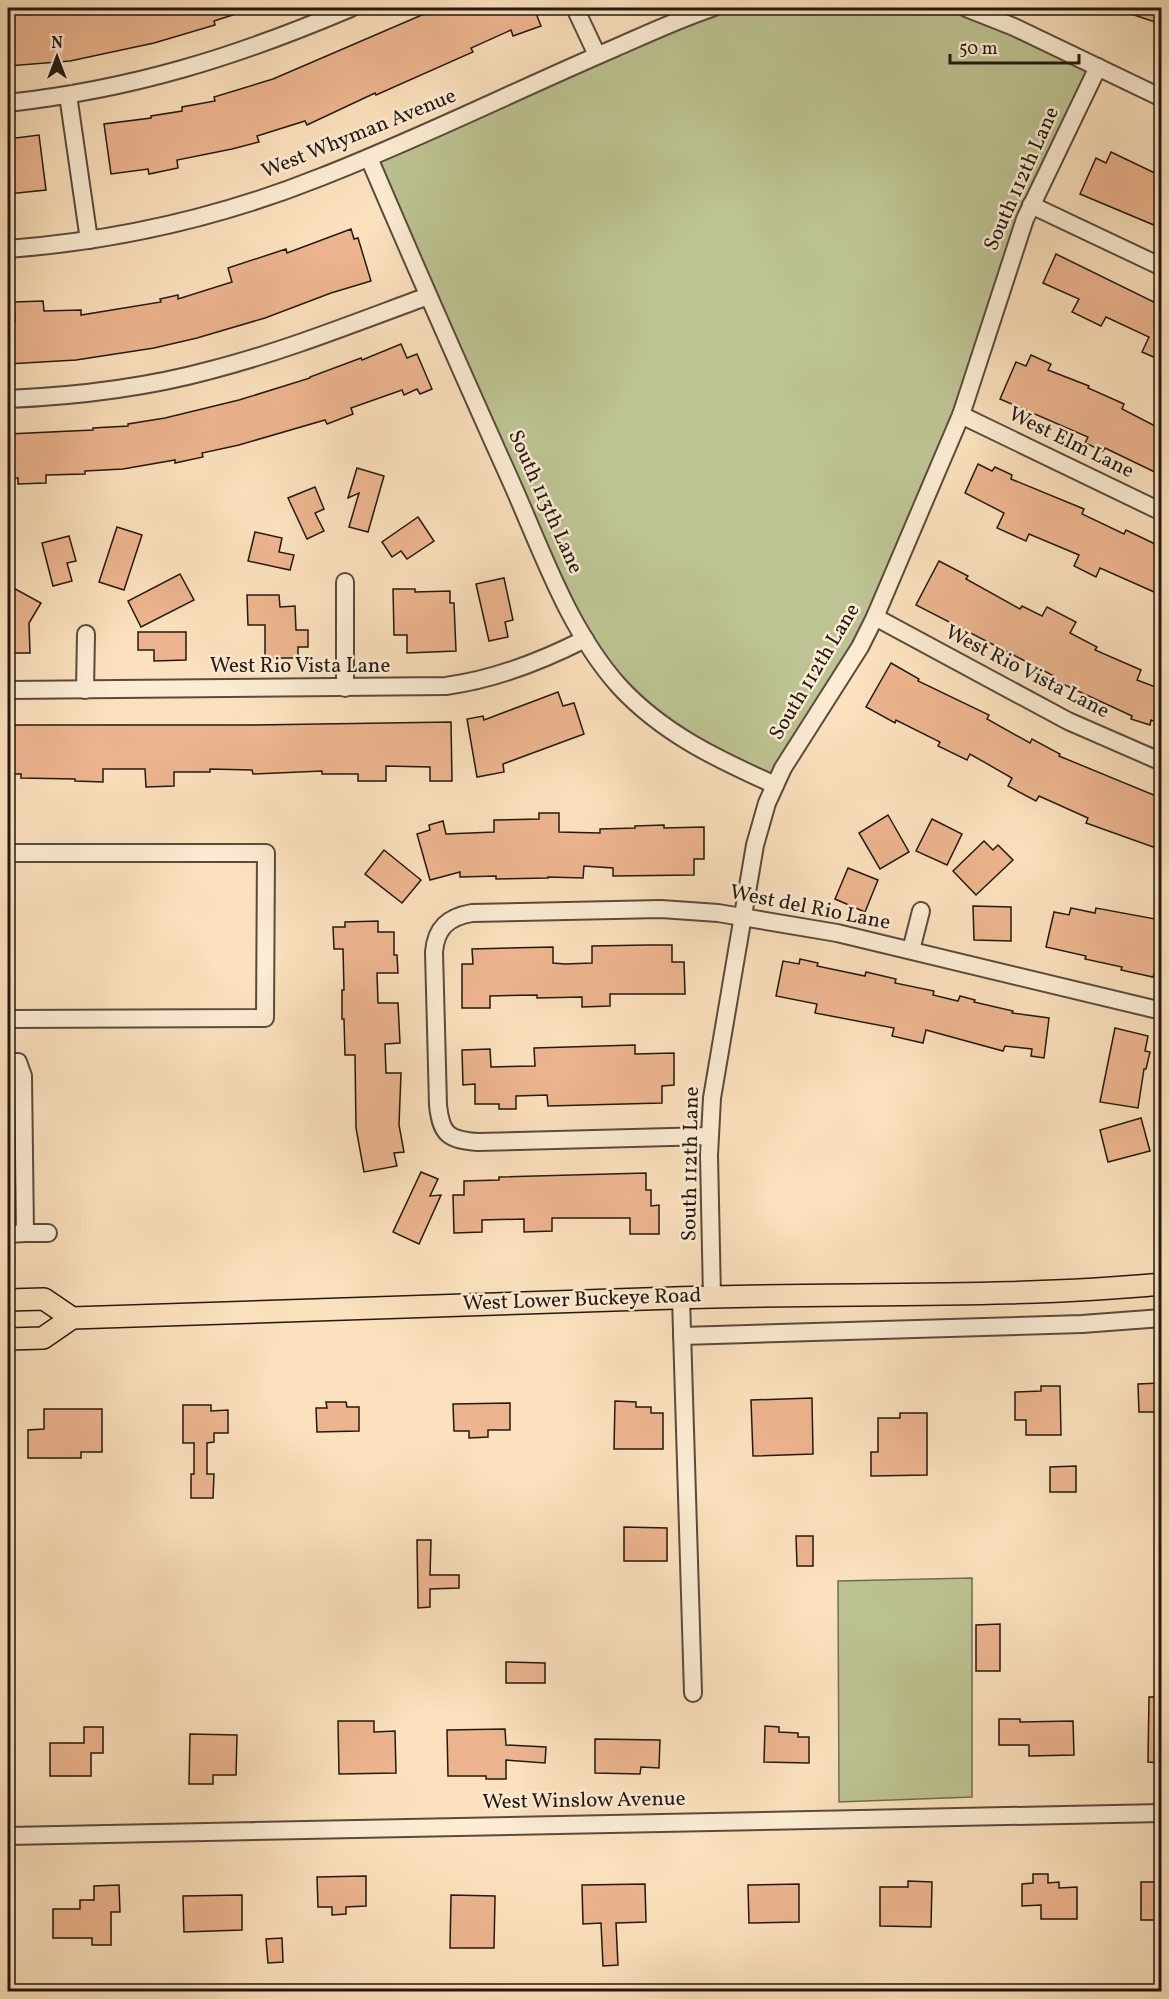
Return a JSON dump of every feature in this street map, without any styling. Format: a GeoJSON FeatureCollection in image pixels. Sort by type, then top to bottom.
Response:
{"type":"FeatureCollection","features":[{"type":"Feature","properties":{"kind":"main road","name":"West Lower Buckeye Road"},"geometry":{"type":"LineString","coordinates":[[72,1318],[356,1306],[1048,1291],[1161,1284]]}},
{"type":"Feature","properties":{"kind":"main road"},"geometry":{"type":"LineString","coordinates":[[8,1300],[44,1299],[72,1318],[44,1338],[8,1338]]}},
{"type":"Feature","properties":{"kind":"street"},"geometry":{"type":"LineString","coordinates":[[8,103],[68,95],[202,65],[274,40],[351,8]]}},
{"type":"Feature","properties":{"kind":"street"},"geometry":{"type":"LineString","coordinates":[[575,8],[597,56]]}},
{"type":"Feature","properties":{"kind":"street","name":"West Whyman Avenue"},"geometry":{"type":"LineString","coordinates":[[8,249],[89,240],[174,223],[226,210],[290,189],[369,158],[597,56],[712,8]]}},
{"type":"Feature","properties":{"kind":"street"},"geometry":{"type":"LineString","coordinates":[[966,8],[1014,27],[1161,98]]}},
{"type":"Feature","properties":{"kind":"street","name":"South 112th Lane"},"geometry":{"type":"LineString","coordinates":[[712,1297],[710,1136],[715,1076],[755,845],[767,803],[793,750],[860,647],[875,617],[962,415],[1030,205],[1098,67]]}},
{"type":"Feature","properties":{"kind":"street"},"geometry":{"type":"LineString","coordinates":[[68,95],[89,240]]}},
{"type":"Feature","properties":{"kind":"street","name":"South 113th Lane"},"geometry":{"type":"LineString","coordinates":[[369,158],[565,603],[585,639],[619,686],[652,717],[687,742],[775,784]]}},
{"type":"Feature","properties":{"kind":"street"},"geometry":{"type":"LineString","coordinates":[[1030,205],[1161,267]]}},
{"type":"Feature","properties":{"kind":"street"},"geometry":{"type":"LineString","coordinates":[[8,399],[106,391],[210,370],[281,349],[428,296]]}},
{"type":"Feature","properties":{"kind":"street","name":"West Elm Lane"},"geometry":{"type":"LineString","coordinates":[[962,415],[1161,512]]}},
{"type":"Feature","properties":{"kind":"street"},"geometry":{"type":"LineString","coordinates":[[345,582],[345,688]]}},
{"type":"Feature","properties":{"kind":"street","name":"West Rio Vista Lane"},"geometry":{"type":"LineString","coordinates":[[875,617],[1068,721],[1161,762]]}},
{"type":"Feature","properties":{"kind":"street"},"geometry":{"type":"LineString","coordinates":[[85,690],[86,634]]}},
{"type":"Feature","properties":{"kind":"street","name":"West Rio Vista Lane"},"geometry":{"type":"LineString","coordinates":[[8,690],[428,687],[467,683],[528,666],[585,639]]}},
{"type":"Feature","properties":{"kind":"street"},"geometry":{"type":"LineString","coordinates":[[8,853],[266,853],[266,1017],[8,1019]]}},
{"type":"Feature","properties":{"kind":"street","name":"West del Rio Lane"},"geometry":{"type":"LineString","coordinates":[[710,1136],[478,1142],[454,1139],[446,1133],[441,1126],[438,1105],[434,952],[439,931],[445,923],[462,915],[484,913],[661,909],[700,911],[837,933],[1161,1011]]}},
{"type":"Feature","properties":{"kind":"street"},"geometry":{"type":"LineString","coordinates":[[911,950],[921,911]]}},
{"type":"Feature","properties":{"kind":"street"},"geometry":{"type":"LineString","coordinates":[[8,1062],[18,1062],[15,1075],[25,1233]]}},
{"type":"Feature","properties":{"kind":"street"},"geometry":{"type":"LineString","coordinates":[[8,1211],[25,1211]]}},
{"type":"Feature","properties":{"kind":"street"},"geometry":{"type":"LineString","coordinates":[[8,1234],[48,1233]]}},
{"type":"Feature","properties":{"kind":"street"},"geometry":{"type":"LineString","coordinates":[[681,1298],[693,1693]]}},
{"type":"Feature","properties":{"kind":"street"},"geometry":{"type":"LineString","coordinates":[[682,1336],[1082,1324],[1161,1318]]}},
{"type":"Feature","properties":{"kind":"street","name":"West Winslow Avenue"},"geometry":{"type":"LineString","coordinates":[[8,1836],[1161,1813]]}},
{"type":"Feature","properties":{"kind":"green space"},"geometry":{"type":"Polygon","coordinates":[[[712,8],[966,8],[1098,67],[1038,189],[961,415],[875,617],[775,785],[687,742],[595,655],[369,158],[712,8]]]}},
{"type":"Feature","properties":{"kind":"green space"},"geometry":{"type":"Polygon","coordinates":[[[972,1578],[972,1797],[839,1802],[838,1581],[972,1578]]]}},
{"type":"Feature","properties":{"kind":"building"},"geometry":{"type":"Polygon","coordinates":[[[78,8],[247,8],[248,10],[214,21],[215,25],[154,43],[70,61],[8,66],[8,13],[26,11],[26,15],[78,8]]]}},
{"type":"Feature","properties":{"kind":"building"},"geometry":{"type":"Polygon","coordinates":[[[438,8],[534,8],[541,26],[513,36],[511,30],[471,48],[473,52],[376,95],[375,93],[307,125],[305,121],[257,136],[259,142],[177,160],[178,168],[149,174],[148,169],[111,174],[104,124],[151,118],[151,116],[182,111],[182,107],[215,101],[214,97],[273,79],[438,8]]]}},
{"type":"Feature","properties":{"kind":"building"},"geometry":{"type":"Polygon","coordinates":[[[1120,8],[1161,8],[1161,24],[1119,10],[1120,8]]]}},
{"type":"Feature","properties":{"kind":"building"},"geometry":{"type":"Polygon","coordinates":[[[39,135],[46,190],[8,194],[8,139],[39,135]]]}},
{"type":"Feature","properties":{"kind":"building"},"geometry":{"type":"Polygon","coordinates":[[[1111,152],[1161,176],[1161,228],[1080,194],[1096,158],[1106,163],[1111,152]]]}},
{"type":"Feature","properties":{"kind":"building"},"geometry":{"type":"Polygon","coordinates":[[[351,229],[354,239],[358,238],[371,281],[331,293],[265,318],[154,348],[76,360],[8,364],[8,321],[15,321],[14,302],[43,301],[44,311],[81,310],[81,315],[161,302],[160,299],[178,295],[178,299],[232,282],[228,268],[286,249],[287,253],[351,229]]]}},
{"type":"Feature","properties":{"kind":"building"},"geometry":{"type":"Polygon","coordinates":[[[1056,254],[1158,304],[1156,307],[1161,309],[1161,360],[1142,352],[1149,337],[1106,317],[1101,326],[1072,312],[1079,299],[1043,283],[1056,254]]]}},
{"type":"Feature","properties":{"kind":"building"},"geometry":{"type":"Polygon","coordinates":[[[401,344],[407,358],[417,354],[432,389],[420,394],[417,389],[404,395],[402,390],[351,408],[353,414],[327,424],[325,420],[239,445],[202,453],[203,457],[175,463],[175,460],[123,469],[85,471],[85,474],[46,475],[46,483],[18,484],[18,478],[8,478],[8,434],[93,430],[93,428],[128,426],[128,424],[165,418],[239,400],[310,378],[401,344]]]}},
{"type":"Feature","properties":{"kind":"building"},"geometry":{"type":"Polygon","coordinates":[[[1031,355],[1051,364],[1048,370],[1089,386],[1088,388],[1124,404],[1122,409],[1161,429],[1161,475],[1105,448],[1103,451],[1085,443],[1088,437],[1000,399],[1016,362],[1026,366],[1031,355]]]}},
{"type":"Feature","properties":{"kind":"building"},"geometry":{"type":"Polygon","coordinates":[[[978,464],[992,471],[995,467],[1012,475],[1011,479],[1084,509],[1082,514],[1124,534],[1126,530],[1155,544],[1154,547],[1161,551],[1161,595],[1100,568],[1096,577],[1074,566],[1079,555],[1029,534],[1026,541],[997,528],[1004,513],[965,493],[978,464]]]}},
{"type":"Feature","properties":{"kind":"building"},"geometry":{"type":"Polygon","coordinates":[[[357,468],[384,476],[368,532],[349,527],[359,493],[348,498],[357,468]]]}},
{"type":"Feature","properties":{"kind":"building"},"geometry":{"type":"Polygon","coordinates":[[[315,487],[324,509],[315,513],[324,531],[307,539],[288,498],[315,487]]]}},
{"type":"Feature","properties":{"kind":"building"},"geometry":{"type":"Polygon","coordinates":[[[418,517],[434,541],[407,559],[401,551],[392,557],[382,542],[418,517]]]}},
{"type":"Feature","properties":{"kind":"building"},"geometry":{"type":"Polygon","coordinates":[[[117,527],[142,535],[124,590],[99,582],[117,527]]]}},
{"type":"Feature","properties":{"kind":"building"},"geometry":{"type":"Polygon","coordinates":[[[255,532],[282,538],[279,552],[294,555],[290,570],[248,561],[255,532]]]}},
{"type":"Feature","properties":{"kind":"building"},"geometry":{"type":"Polygon","coordinates":[[[69,536],[76,561],[67,563],[72,581],[53,586],[42,543],[69,536]]]}},
{"type":"Feature","properties":{"kind":"building"},"geometry":{"type":"Polygon","coordinates":[[[939,561],[968,576],[966,579],[1020,609],[1022,606],[1042,616],[1047,607],[1076,622],[1070,633],[1097,647],[1095,650],[1141,670],[1137,680],[1161,689],[1161,724],[1151,720],[1150,725],[1131,719],[1132,716],[1054,680],[1056,677],[916,605],[939,561]]]}},
{"type":"Feature","properties":{"kind":"building"},"geometry":{"type":"Polygon","coordinates":[[[180,574],[194,600],[141,627],[128,601],[180,574]]]}},
{"type":"Feature","properties":{"kind":"building"},"geometry":{"type":"Polygon","coordinates":[[[504,578],[513,620],[505,622],[508,637],[489,641],[476,584],[504,578]]]}},
{"type":"Feature","properties":{"kind":"building"},"geometry":{"type":"Polygon","coordinates":[[[8,585],[41,603],[29,623],[30,653],[8,653],[8,585]]]}},
{"type":"Feature","properties":{"kind":"building"},"geometry":{"type":"Polygon","coordinates":[[[393,589],[415,589],[415,592],[450,591],[450,603],[454,603],[456,651],[407,653],[407,635],[394,635],[393,589]]]}},
{"type":"Feature","properties":{"kind":"building"},"geometry":{"type":"Polygon","coordinates":[[[247,595],[279,595],[280,607],[295,606],[296,630],[308,630],[308,647],[298,647],[298,658],[265,658],[265,625],[248,625],[247,595]]]}},
{"type":"Feature","properties":{"kind":"building"},"geometry":{"type":"Polygon","coordinates":[[[138,632],[186,632],[186,660],[154,661],[154,650],[138,650],[138,632]]]}},
{"type":"Feature","properties":{"kind":"building"},"geometry":{"type":"Polygon","coordinates":[[[891,663],[919,679],[918,681],[989,715],[987,719],[1030,743],[1032,739],[1060,754],[1059,756],[1161,798],[1161,832],[1156,848],[1086,823],[1088,818],[1039,796],[1036,801],[1008,786],[1012,778],[970,754],[967,760],[938,746],[940,742],[896,720],[895,723],[866,707],[891,663]]]}},
{"type":"Feature","properties":{"kind":"building"},"geometry":{"type":"Polygon","coordinates":[[[558,692],[563,706],[574,703],[584,734],[503,764],[504,772],[477,777],[467,719],[483,716],[484,720],[558,692]]]}},
{"type":"Feature","properties":{"kind":"building"},"geometry":{"type":"Polygon","coordinates":[[[451,722],[452,781],[430,781],[430,767],[386,766],[386,781],[358,781],[358,774],[322,774],[322,771],[253,774],[252,770],[210,769],[210,772],[174,772],[174,786],[146,787],[145,769],[103,769],[103,782],[21,778],[21,774],[8,774],[8,725],[451,722]]]}},
{"type":"Feature","properties":{"kind":"building"},"geometry":{"type":"Polygon","coordinates":[[[539,813],[559,813],[559,832],[600,833],[600,829],[664,825],[664,828],[704,827],[704,859],[694,859],[694,875],[613,876],[613,868],[584,866],[583,878],[496,879],[496,876],[460,877],[460,872],[430,880],[417,834],[430,830],[429,825],[443,821],[446,834],[494,832],[494,820],[539,819],[539,813]]]}},
{"type":"Feature","properties":{"kind":"building"},"geometry":{"type":"Polygon","coordinates":[[[888,815],[909,852],[880,869],[859,833],[888,815]]]}},
{"type":"Feature","properties":{"kind":"building"},"geometry":{"type":"Polygon","coordinates":[[[932,819],[962,834],[947,865],[916,851],[932,819]]]}},
{"type":"Feature","properties":{"kind":"building"},"geometry":{"type":"Polygon","coordinates":[[[984,841],[993,850],[998,845],[1013,860],[976,895],[953,871],[984,841]]]}},
{"type":"Feature","properties":{"kind":"building"},"geometry":{"type":"Polygon","coordinates":[[[384,850],[421,880],[402,903],[365,874],[384,850]]]}},
{"type":"Feature","properties":{"kind":"building"},"geometry":{"type":"Polygon","coordinates":[[[848,868],[878,880],[865,912],[835,899],[848,868]]]}},
{"type":"Feature","properties":{"kind":"building"},"geometry":{"type":"Polygon","coordinates":[[[973,906],[1011,907],[1011,941],[974,940],[973,906]]]}},
{"type":"Feature","properties":{"kind":"building"},"geometry":{"type":"Polygon","coordinates":[[[1071,908],[1095,913],[1096,908],[1161,920],[1161,976],[1154,974],[1153,977],[1121,970],[1122,967],[1046,947],[1054,912],[1069,915],[1071,908]]]}},
{"type":"Feature","properties":{"kind":"building"},"geometry":{"type":"Polygon","coordinates":[[[378,921],[378,932],[394,932],[394,955],[397,955],[398,973],[377,973],[378,1003],[398,1003],[400,1043],[385,1044],[386,1073],[401,1073],[399,1125],[404,1152],[394,1153],[397,1166],[364,1172],[356,1128],[355,1055],[345,1055],[344,1019],[342,1019],[343,949],[334,949],[333,927],[345,927],[345,922],[378,921]]]}},
{"type":"Feature","properties":{"kind":"building"},"geometry":{"type":"Polygon","coordinates":[[[672,945],[672,962],[684,962],[685,994],[610,994],[610,1006],[582,1007],[582,997],[490,996],[490,1008],[462,1008],[462,964],[473,964],[472,949],[553,947],[553,963],[565,964],[592,963],[592,946],[672,945]]]}},
{"type":"Feature","properties":{"kind":"building"},"geometry":{"type":"Polygon","coordinates":[[[800,959],[818,963],[817,966],[865,976],[866,972],[896,979],[895,983],[934,991],[933,995],[958,1001],[960,996],[975,1000],[974,1002],[1013,1011],[1012,1013],[1049,1018],[1044,1058],[1031,1056],[1032,1049],[1005,1046],[1003,1051],[926,1030],[923,1043],[892,1036],[894,1028],[815,1013],[817,1004],[776,996],[783,961],[799,964],[800,959]]]}},
{"type":"Feature","properties":{"kind":"building"},"geometry":{"type":"Polygon","coordinates":[[[1115,1028],[1148,1036],[1145,1051],[1150,1052],[1146,1069],[1144,1069],[1138,1108],[1100,1102],[1115,1028]]]}},
{"type":"Feature","properties":{"kind":"building"},"geometry":{"type":"Polygon","coordinates":[[[635,1045],[635,1054],[674,1053],[674,1085],[662,1086],[662,1103],[548,1106],[547,1095],[516,1096],[516,1109],[499,1109],[499,1104],[475,1104],[475,1084],[463,1085],[462,1050],[490,1049],[491,1067],[535,1066],[534,1048],[635,1045]]]}},
{"type":"Feature","properties":{"kind":"building"},"geometry":{"type":"Polygon","coordinates":[[[1141,1118],[1150,1151],[1108,1162],[1100,1130],[1141,1118]]]}},
{"type":"Feature","properties":{"kind":"building"},"geometry":{"type":"Polygon","coordinates":[[[421,1172],[438,1179],[430,1196],[441,1195],[419,1244],[393,1232],[421,1172]]]}},
{"type":"Feature","properties":{"kind":"building"},"geometry":{"type":"Polygon","coordinates":[[[646,1173],[646,1190],[651,1190],[651,1206],[659,1205],[659,1234],[630,1234],[630,1218],[552,1218],[552,1231],[524,1232],[524,1219],[482,1220],[482,1232],[454,1233],[453,1195],[464,1195],[464,1181],[499,1180],[499,1177],[646,1173]]]}},
{"type":"Feature","properties":{"kind":"building"},"geometry":{"type":"Polygon","coordinates":[[[1161,1383],[1161,1412],[1139,1412],[1138,1384],[1161,1383]]]}},
{"type":"Feature","properties":{"kind":"building"},"geometry":{"type":"Polygon","coordinates":[[[1041,1386],[1060,1386],[1061,1435],[1026,1435],[1026,1420],[1015,1420],[1015,1392],[1041,1391],[1041,1386]]]}},
{"type":"Feature","properties":{"kind":"building"},"geometry":{"type":"Polygon","coordinates":[[[812,1398],[813,1454],[753,1456],[751,1400],[812,1398]]]}},
{"type":"Feature","properties":{"kind":"building"},"geometry":{"type":"Polygon","coordinates":[[[615,1401],[636,1402],[636,1407],[651,1407],[651,1413],[663,1413],[663,1449],[614,1449],[615,1401]]]}},
{"type":"Feature","properties":{"kind":"building"},"geometry":{"type":"Polygon","coordinates":[[[326,1402],[346,1402],[347,1407],[359,1407],[359,1431],[317,1432],[316,1408],[327,1408],[326,1402]]]}},
{"type":"Feature","properties":{"kind":"building"},"geometry":{"type":"Polygon","coordinates":[[[510,1403],[510,1430],[488,1430],[488,1437],[469,1438],[469,1431],[454,1431],[453,1404],[510,1403]]]}},
{"type":"Feature","properties":{"kind":"building"},"geometry":{"type":"Polygon","coordinates":[[[183,1405],[211,1405],[211,1411],[228,1410],[228,1433],[214,1433],[214,1442],[207,1443],[207,1474],[214,1474],[213,1498],[191,1498],[194,1443],[183,1443],[183,1405]]]}},
{"type":"Feature","properties":{"kind":"building"},"geometry":{"type":"Polygon","coordinates":[[[44,1409],[102,1409],[102,1452],[81,1452],[81,1458],[28,1458],[28,1430],[44,1429],[44,1409]]]}},
{"type":"Feature","properties":{"kind":"building"},"geometry":{"type":"Polygon","coordinates":[[[900,1413],[927,1413],[927,1475],[871,1476],[871,1452],[878,1452],[878,1418],[900,1418],[900,1413]]]}},
{"type":"Feature","properties":{"kind":"building"},"geometry":{"type":"Polygon","coordinates":[[[1076,1466],[1076,1492],[1050,1492],[1050,1467],[1076,1466]]]}},
{"type":"Feature","properties":{"kind":"building"},"geometry":{"type":"Polygon","coordinates":[[[624,1527],[667,1528],[667,1561],[624,1561],[624,1527]]]}},
{"type":"Feature","properties":{"kind":"building"},"geometry":{"type":"Polygon","coordinates":[[[796,1536],[813,1536],[813,1566],[797,1566],[796,1536]]]}},
{"type":"Feature","properties":{"kind":"building"},"geometry":{"type":"Polygon","coordinates":[[[417,1540],[431,1540],[430,1575],[459,1575],[459,1588],[430,1589],[430,1607],[418,1608],[417,1540]]]}},
{"type":"Feature","properties":{"kind":"building"},"geometry":{"type":"Polygon","coordinates":[[[1000,1624],[1000,1671],[976,1671],[976,1625],[1000,1624]]]}},
{"type":"Feature","properties":{"kind":"building"},"geometry":{"type":"Polygon","coordinates":[[[506,1662],[545,1663],[545,1683],[506,1683],[506,1662]]]}},
{"type":"Feature","properties":{"kind":"building"},"geometry":{"type":"Polygon","coordinates":[[[1149,1697],[1161,1697],[1161,1763],[1148,1762],[1149,1697]]]}},
{"type":"Feature","properties":{"kind":"building"},"geometry":{"type":"Polygon","coordinates":[[[999,1719],[1020,1719],[1020,1722],[1073,1721],[1074,1755],[1029,1756],[1029,1745],[999,1745],[999,1719]]]}},
{"type":"Feature","properties":{"kind":"building"},"geometry":{"type":"Polygon","coordinates":[[[338,1721],[374,1721],[374,1732],[395,1731],[396,1773],[339,1774],[338,1721]]]}},
{"type":"Feature","properties":{"kind":"building"},"geometry":{"type":"Polygon","coordinates":[[[765,1726],[779,1727],[779,1732],[798,1733],[798,1737],[809,1737],[809,1763],[764,1762],[765,1726]]]}},
{"type":"Feature","properties":{"kind":"building"},"geometry":{"type":"Polygon","coordinates":[[[84,1727],[103,1727],[103,1753],[91,1753],[91,1776],[50,1776],[50,1743],[84,1743],[84,1727]]]}},
{"type":"Feature","properties":{"kind":"building"},"geometry":{"type":"Polygon","coordinates":[[[505,1729],[506,1745],[546,1747],[545,1763],[506,1760],[506,1779],[486,1779],[486,1776],[448,1776],[447,1730],[505,1729]]]}},
{"type":"Feature","properties":{"kind":"building"},"geometry":{"type":"Polygon","coordinates":[[[190,1734],[237,1735],[236,1775],[213,1775],[213,1784],[189,1784],[190,1734]]]}},
{"type":"Feature","properties":{"kind":"building"},"geometry":{"type":"Polygon","coordinates":[[[595,1739],[660,1740],[659,1768],[641,1767],[640,1774],[595,1773],[595,1739]]]}},
{"type":"Feature","properties":{"kind":"building"},"geometry":{"type":"Polygon","coordinates":[[[1033,1874],[1048,1874],[1048,1883],[1059,1882],[1059,1888],[1077,1887],[1077,1919],[1041,1919],[1041,1905],[1022,1906],[1022,1884],[1033,1883],[1033,1874]]]}},
{"type":"Feature","properties":{"kind":"building"},"geometry":{"type":"Polygon","coordinates":[[[366,1876],[366,1906],[346,1907],[346,1914],[332,1915],[332,1907],[318,1907],[317,1877],[366,1876]]]}},
{"type":"Feature","properties":{"kind":"building"},"geometry":{"type":"Polygon","coordinates":[[[908,1881],[932,1882],[931,1927],[880,1926],[880,1887],[908,1887],[908,1881]]]}},
{"type":"Feature","properties":{"kind":"building"},"geometry":{"type":"Polygon","coordinates":[[[1141,1882],[1161,1882],[1161,1920],[1141,1920],[1141,1882]]]}},
{"type":"Feature","properties":{"kind":"building"},"geometry":{"type":"Polygon","coordinates":[[[645,1884],[646,1922],[616,1923],[618,1965],[603,1966],[601,1923],[583,1924],[582,1885],[645,1884]]]}},
{"type":"Feature","properties":{"kind":"building"},"geometry":{"type":"Polygon","coordinates":[[[799,1884],[799,1922],[749,1923],[748,1885],[799,1884]]]}},
{"type":"Feature","properties":{"kind":"building"},"geometry":{"type":"Polygon","coordinates":[[[119,1885],[120,1912],[111,1912],[111,1945],[92,1945],[92,1938],[53,1938],[53,1909],[80,1909],[80,1900],[94,1900],[94,1886],[119,1885]]]}},
{"type":"Feature","properties":{"kind":"building"},"geometry":{"type":"Polygon","coordinates":[[[242,1895],[242,1930],[184,1932],[183,1896],[242,1895]]]}},
{"type":"Feature","properties":{"kind":"building"},"geometry":{"type":"Polygon","coordinates":[[[451,1895],[495,1896],[494,1948],[450,1948],[451,1895]]]}},
{"type":"Feature","properties":{"kind":"building"},"geometry":{"type":"Polygon","coordinates":[[[282,1938],[283,1962],[268,1963],[266,1939],[282,1938]]]}}]}
